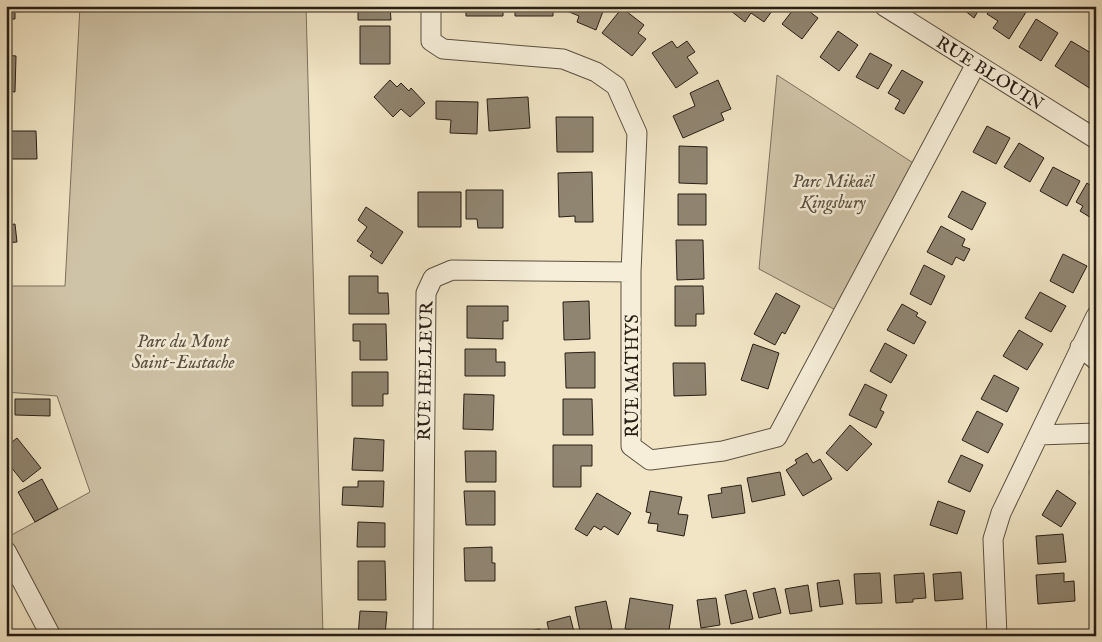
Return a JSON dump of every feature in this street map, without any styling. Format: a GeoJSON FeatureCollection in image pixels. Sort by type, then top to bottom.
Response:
{"type":"FeatureCollection","features":[{"type":"Feature","properties":{"kind":"street","name":"RUE MATHYS"},"geometry":{"type":"LineString","coordinates":[[431,6],[431,41],[444,49],[564,59],[596,72],[616,86],[637,133],[631,272],[631,446],[650,460],[723,451],[777,437],[976,64]]}},
{"type":"Feature","properties":{"kind":"street","name":"RUE BLOUIN"},"geometry":{"type":"LineString","coordinates":[[884,6],[1096,140]]}},
{"type":"Feature","properties":{"kind":"street","name":"RUE HELLEUR"},"geometry":{"type":"LineString","coordinates":[[423,636],[426,293],[433,278],[452,270],[631,272]]}},
{"type":"Feature","properties":{"kind":"street"},"geometry":{"type":"LineString","coordinates":[[997,636],[993,539],[1001,513],[1096,316]]}},
{"type":"Feature","properties":{"kind":"street"},"geometry":{"type":"LineString","coordinates":[[1080,347],[1096,360]]}},
{"type":"Feature","properties":{"kind":"street"},"geometry":{"type":"LineString","coordinates":[[1039,435],[1096,433]]}},
{"type":"Feature","properties":{"kind":"street"},"geometry":{"type":"LineString","coordinates":[[6,551],[51,636]]}},
{"type":"Feature","properties":{"kind":"green space","name":"Parc du Mont Saint-Eustache"},"geometry":{"type":"Polygon","coordinates":[[[80,6],[306,6],[323,636],[51,636],[6,551],[6,538],[90,492],[57,396],[6,392],[6,286],[65,286],[80,6]]]}},
{"type":"Feature","properties":{"kind":"green space","name":"Parc Mikaël Kingsbury"},"geometry":{"type":"Polygon","coordinates":[[[777,75],[921,168],[843,314],[759,269],[777,75]]]}},
{"type":"Feature","properties":{"kind":"building"},"geometry":{"type":"Polygon","coordinates":[[[6,6],[15,6],[15,19],[6,19],[6,6]]]}},
{"type":"Feature","properties":{"kind":"building"},"geometry":{"type":"Polygon","coordinates":[[[358,6],[390,6],[391,20],[358,20],[358,6]]]}},
{"type":"Feature","properties":{"kind":"building"},"geometry":{"type":"Polygon","coordinates":[[[466,6],[503,6],[503,16],[466,16],[466,6]]]}},
{"type":"Feature","properties":{"kind":"building"},"geometry":{"type":"Polygon","coordinates":[[[515,6],[553,6],[553,16],[515,16],[515,6]]]}},
{"type":"Feature","properties":{"kind":"building"},"geometry":{"type":"Polygon","coordinates":[[[563,6],[605,6],[596,30],[577,22],[579,16],[562,9],[563,6]]]}},
{"type":"Feature","properties":{"kind":"building"},"geometry":{"type":"Polygon","coordinates":[[[734,6],[768,6],[772,11],[764,22],[751,13],[745,22],[731,11],[734,6]]]}},
{"type":"Feature","properties":{"kind":"building"},"geometry":{"type":"Polygon","coordinates":[[[796,6],[802,6],[818,18],[802,39],[782,24],[796,6]]]}},
{"type":"Feature","properties":{"kind":"building"},"geometry":{"type":"Polygon","coordinates":[[[959,6],[981,6],[974,18],[959,6]]]}},
{"type":"Feature","properties":{"kind":"building"},"geometry":{"type":"Polygon","coordinates":[[[992,6],[1024,6],[1028,9],[1009,39],[993,28],[998,21],[987,14],[992,6]]]}},
{"type":"Feature","properties":{"kind":"building"},"geometry":{"type":"Polygon","coordinates":[[[622,8],[644,25],[638,33],[646,39],[632,56],[602,33],[622,8]]]}},
{"type":"Feature","properties":{"kind":"building"},"geometry":{"type":"Polygon","coordinates":[[[1036,19],[1058,33],[1041,61],[1019,47],[1036,19]]]}},
{"type":"Feature","properties":{"kind":"building"},"geometry":{"type":"Polygon","coordinates":[[[360,26],[390,26],[390,64],[360,64],[360,26]]]}},
{"type":"Feature","properties":{"kind":"building"},"geometry":{"type":"Polygon","coordinates":[[[838,31],[858,45],[839,71],[820,57],[838,31]]]}},
{"type":"Feature","properties":{"kind":"building"},"geometry":{"type":"Polygon","coordinates":[[[672,41],[677,48],[687,41],[695,52],[687,57],[698,73],[676,88],[652,53],[672,41]]]}},
{"type":"Feature","properties":{"kind":"building"},"geometry":{"type":"Polygon","coordinates":[[[1071,41],[1096,56],[1092,67],[1096,70],[1096,82],[1091,89],[1055,66],[1071,41]]]}},
{"type":"Feature","properties":{"kind":"building"},"geometry":{"type":"Polygon","coordinates":[[[870,53],[892,65],[878,89],[856,77],[870,53]]]}},
{"type":"Feature","properties":{"kind":"building"},"geometry":{"type":"Polygon","coordinates":[[[6,55],[16,56],[15,92],[6,91],[6,55]]]}},
{"type":"Feature","properties":{"kind":"building"},"geometry":{"type":"Polygon","coordinates":[[[902,70],[923,82],[904,114],[895,109],[900,100],[888,93],[902,70]]]}},
{"type":"Feature","properties":{"kind":"building"},"geometry":{"type":"Polygon","coordinates":[[[390,80],[397,87],[401,83],[409,91],[411,88],[425,103],[410,117],[401,109],[393,117],[374,97],[390,80]]]}},
{"type":"Feature","properties":{"kind":"building"},"geometry":{"type":"Polygon","coordinates":[[[718,80],[731,109],[721,113],[724,120],[683,138],[673,116],[695,106],[690,93],[718,80]]]}},
{"type":"Feature","properties":{"kind":"building"},"geometry":{"type":"Polygon","coordinates":[[[528,97],[530,128],[489,131],[487,99],[528,97]]]}},
{"type":"Feature","properties":{"kind":"building"},"geometry":{"type":"Polygon","coordinates":[[[436,101],[478,102],[477,134],[450,133],[451,120],[436,119],[436,101]]]}},
{"type":"Feature","properties":{"kind":"building"},"geometry":{"type":"Polygon","coordinates":[[[556,117],[593,117],[593,152],[557,152],[556,117]]]}},
{"type":"Feature","properties":{"kind":"building"},"geometry":{"type":"Polygon","coordinates":[[[987,126],[1010,138],[996,164],[973,152],[987,126]]]}},
{"type":"Feature","properties":{"kind":"building"},"geometry":{"type":"Polygon","coordinates":[[[6,131],[36,131],[37,159],[6,159],[6,131]]]}},
{"type":"Feature","properties":{"kind":"building"},"geometry":{"type":"Polygon","coordinates":[[[1019,143],[1044,158],[1030,182],[1004,167],[1019,143]]]}},
{"type":"Feature","properties":{"kind":"building"},"geometry":{"type":"Polygon","coordinates":[[[679,146],[707,147],[707,184],[679,183],[679,146]]]}},
{"type":"Feature","properties":{"kind":"building"},"geometry":{"type":"Polygon","coordinates":[[[1053,167],[1080,181],[1067,206],[1040,191],[1053,167]]]}},
{"type":"Feature","properties":{"kind":"building"},"geometry":{"type":"Polygon","coordinates":[[[592,172],[593,222],[575,222],[575,216],[559,217],[558,173],[592,172]]]}},
{"type":"Feature","properties":{"kind":"building"},"geometry":{"type":"Polygon","coordinates":[[[1087,183],[1096,189],[1096,221],[1080,211],[1083,206],[1076,202],[1087,183]]]}},
{"type":"Feature","properties":{"kind":"building"},"geometry":{"type":"Polygon","coordinates":[[[466,190],[503,190],[503,228],[478,228],[477,219],[466,219],[466,190]]]}},
{"type":"Feature","properties":{"kind":"building"},"geometry":{"type":"Polygon","coordinates":[[[962,191],[986,203],[972,230],[948,217],[962,191]]]}},
{"type":"Feature","properties":{"kind":"building"},"geometry":{"type":"Polygon","coordinates":[[[418,192],[461,192],[461,227],[418,227],[418,192]]]}},
{"type":"Feature","properties":{"kind":"building"},"geometry":{"type":"Polygon","coordinates":[[[678,194],[706,194],[706,225],[678,225],[678,194]]]}},
{"type":"Feature","properties":{"kind":"building"},"geometry":{"type":"Polygon","coordinates":[[[366,207],[403,232],[382,264],[370,256],[373,252],[357,241],[367,227],[358,220],[366,207]]]}},
{"type":"Feature","properties":{"kind":"building"},"geometry":{"type":"Polygon","coordinates":[[[6,215],[7,225],[15,224],[17,242],[6,243],[6,215]]]}},
{"type":"Feature","properties":{"kind":"building"},"geometry":{"type":"Polygon","coordinates":[[[941,226],[965,239],[962,246],[970,249],[964,261],[956,257],[952,265],[927,252],[941,226]]]}},
{"type":"Feature","properties":{"kind":"building"},"geometry":{"type":"Polygon","coordinates":[[[676,240],[703,240],[704,279],[677,280],[676,240]]]}},
{"type":"Feature","properties":{"kind":"building"},"geometry":{"type":"Polygon","coordinates":[[[1063,254],[1087,266],[1073,293],[1050,281],[1063,254]]]}},
{"type":"Feature","properties":{"kind":"building"},"geometry":{"type":"Polygon","coordinates":[[[924,265],[945,276],[931,305],[910,294],[924,265]]]}},
{"type":"Feature","properties":{"kind":"building"},"geometry":{"type":"Polygon","coordinates":[[[349,276],[378,276],[378,293],[388,293],[389,314],[349,314],[349,276]]]}},
{"type":"Feature","properties":{"kind":"building"},"geometry":{"type":"Polygon","coordinates":[[[675,286],[703,286],[704,314],[696,314],[696,326],[675,326],[675,286]]]}},
{"type":"Feature","properties":{"kind":"building"},"geometry":{"type":"Polygon","coordinates":[[[1040,292],[1066,306],[1051,332],[1025,318],[1040,292]]]}},
{"type":"Feature","properties":{"kind":"building"},"geometry":{"type":"Polygon","coordinates":[[[776,293],[800,306],[785,334],[782,332],[775,345],[754,334],[776,293]]]}},
{"type":"Feature","properties":{"kind":"building"},"geometry":{"type":"Polygon","coordinates":[[[589,301],[590,339],[564,340],[563,302],[589,301]]]}},
{"type":"Feature","properties":{"kind":"building"},"geometry":{"type":"Polygon","coordinates":[[[902,304],[918,313],[916,316],[926,322],[914,344],[887,330],[902,304]]]}},
{"type":"Feature","properties":{"kind":"building"},"geometry":{"type":"Polygon","coordinates":[[[467,306],[508,306],[508,321],[503,321],[503,339],[467,338],[467,306]]]}},
{"type":"Feature","properties":{"kind":"building"},"geometry":{"type":"Polygon","coordinates":[[[353,324],[386,324],[387,360],[360,360],[360,341],[353,341],[353,324]]]}},
{"type":"Feature","properties":{"kind":"building"},"geometry":{"type":"Polygon","coordinates":[[[1019,330],[1043,344],[1027,370],[1003,356],[1019,330]]]}},
{"type":"Feature","properties":{"kind":"building"},"geometry":{"type":"Polygon","coordinates":[[[885,343],[907,355],[891,383],[870,371],[885,343]]]}},
{"type":"Feature","properties":{"kind":"building"},"geometry":{"type":"Polygon","coordinates":[[[753,344],[779,353],[768,389],[741,380],[753,344]]]}},
{"type":"Feature","properties":{"kind":"building"},"geometry":{"type":"Polygon","coordinates":[[[465,349],[496,349],[496,362],[505,362],[505,376],[465,376],[465,349]]]}},
{"type":"Feature","properties":{"kind":"building"},"geometry":{"type":"Polygon","coordinates":[[[595,352],[595,388],[566,388],[565,353],[595,352]]]}},
{"type":"Feature","properties":{"kind":"building"},"geometry":{"type":"Polygon","coordinates":[[[673,363],[705,363],[706,395],[674,396],[673,363]]]}},
{"type":"Feature","properties":{"kind":"building"},"geometry":{"type":"Polygon","coordinates":[[[352,372],[388,372],[388,394],[383,394],[383,406],[352,406],[352,372]]]}},
{"type":"Feature","properties":{"kind":"building"},"geometry":{"type":"Polygon","coordinates":[[[994,375],[1019,388],[1007,412],[981,399],[994,375]]]}},
{"type":"Feature","properties":{"kind":"building"},"geometry":{"type":"Polygon","coordinates":[[[865,384],[887,395],[880,410],[884,412],[876,428],[849,415],[865,384]]]}},
{"type":"Feature","properties":{"kind":"building"},"geometry":{"type":"Polygon","coordinates":[[[464,394],[494,395],[493,430],[463,429],[464,394]]]}},
{"type":"Feature","properties":{"kind":"building"},"geometry":{"type":"Polygon","coordinates":[[[15,399],[50,399],[50,416],[15,415],[15,399]]]}},
{"type":"Feature","properties":{"kind":"building"},"geometry":{"type":"Polygon","coordinates":[[[563,399],[592,399],[593,435],[563,435],[563,399]]]}},
{"type":"Feature","properties":{"kind":"building"},"geometry":{"type":"Polygon","coordinates":[[[977,411],[1003,424],[988,453],[962,440],[977,411]]]}},
{"type":"Feature","properties":{"kind":"building"},"geometry":{"type":"Polygon","coordinates":[[[850,425],[872,444],[847,471],[826,453],[850,425]]]}},
{"type":"Feature","properties":{"kind":"building"},"geometry":{"type":"Polygon","coordinates":[[[17,438],[41,468],[23,482],[6,461],[6,447],[17,438]]]}},
{"type":"Feature","properties":{"kind":"building"},"geometry":{"type":"Polygon","coordinates":[[[354,438],[384,440],[383,471],[352,470],[354,438]]]}},
{"type":"Feature","properties":{"kind":"building"},"geometry":{"type":"Polygon","coordinates":[[[553,445],[592,445],[592,466],[581,466],[581,487],[553,487],[553,445]]]}},
{"type":"Feature","properties":{"kind":"building"},"geometry":{"type":"Polygon","coordinates":[[[465,451],[496,451],[496,482],[466,482],[465,451]]]}},
{"type":"Feature","properties":{"kind":"building"},"geometry":{"type":"Polygon","coordinates":[[[807,453],[813,463],[820,459],[832,479],[803,496],[786,470],[797,463],[795,460],[807,453]]]}},
{"type":"Feature","properties":{"kind":"building"},"geometry":{"type":"Polygon","coordinates":[[[961,455],[983,465],[970,492],[948,482],[961,455]]]}},
{"type":"Feature","properties":{"kind":"building"},"geometry":{"type":"Polygon","coordinates":[[[1090,471],[1096,471],[1096,500],[1093,500],[1090,471]]]}},
{"type":"Feature","properties":{"kind":"building"},"geometry":{"type":"Polygon","coordinates":[[[780,472],[785,495],[752,502],[747,478],[780,472]]]}},
{"type":"Feature","properties":{"kind":"building"},"geometry":{"type":"Polygon","coordinates":[[[42,479],[58,509],[35,522],[18,492],[42,479]]]}},
{"type":"Feature","properties":{"kind":"building"},"geometry":{"type":"Polygon","coordinates":[[[358,481],[384,481],[383,507],[342,505],[343,487],[358,487],[358,481]]]}},
{"type":"Feature","properties":{"kind":"building"},"geometry":{"type":"Polygon","coordinates":[[[741,485],[745,513],[712,518],[708,495],[722,493],[721,488],[741,485]]]}},
{"type":"Feature","properties":{"kind":"building"},"geometry":{"type":"Polygon","coordinates":[[[1057,490],[1076,503],[1061,527],[1042,515],[1057,490]]]}},
{"type":"Feature","properties":{"kind":"building"},"geometry":{"type":"Polygon","coordinates":[[[464,491],[495,491],[495,525],[466,525],[464,491]]]}},
{"type":"Feature","properties":{"kind":"building"},"geometry":{"type":"Polygon","coordinates":[[[650,491],[682,497],[678,514],[688,515],[684,536],[657,531],[658,524],[648,523],[651,513],[646,512],[650,491]]]}},
{"type":"Feature","properties":{"kind":"building"},"geometry":{"type":"Polygon","coordinates":[[[597,493],[631,513],[618,535],[604,526],[601,530],[594,526],[587,536],[575,529],[597,493]]]}},
{"type":"Feature","properties":{"kind":"building"},"geometry":{"type":"Polygon","coordinates":[[[938,501],[965,511],[957,534],[930,525],[938,501]]]}},
{"type":"Feature","properties":{"kind":"building"},"geometry":{"type":"Polygon","coordinates":[[[358,522],[385,523],[385,547],[357,547],[358,522]]]}},
{"type":"Feature","properties":{"kind":"building"},"geometry":{"type":"Polygon","coordinates":[[[1063,534],[1066,562],[1038,564],[1036,536],[1063,534]]]}},
{"type":"Feature","properties":{"kind":"building"},"geometry":{"type":"Polygon","coordinates":[[[492,547],[492,563],[495,563],[495,581],[465,581],[464,548],[492,547]]]}},
{"type":"Feature","properties":{"kind":"building"},"geometry":{"type":"Polygon","coordinates":[[[358,561],[385,561],[386,600],[358,600],[358,561]]]}},
{"type":"Feature","properties":{"kind":"building"},"geometry":{"type":"Polygon","coordinates":[[[961,572],[963,599],[935,601],[933,574],[961,572]]]}},
{"type":"Feature","properties":{"kind":"building"},"geometry":{"type":"Polygon","coordinates":[[[880,573],[882,603],[856,604],[854,574],[880,573]]]}},
{"type":"Feature","properties":{"kind":"building"},"geometry":{"type":"Polygon","coordinates":[[[924,573],[926,598],[913,599],[913,602],[896,603],[894,575],[924,573]]]}},
{"type":"Feature","properties":{"kind":"building"},"geometry":{"type":"Polygon","coordinates":[[[1064,573],[1064,582],[1074,581],[1075,601],[1038,604],[1036,575],[1064,573]]]}},
{"type":"Feature","properties":{"kind":"building"},"geometry":{"type":"Polygon","coordinates":[[[839,580],[843,604],[820,607],[817,583],[839,580]]]}},
{"type":"Feature","properties":{"kind":"building"},"geometry":{"type":"Polygon","coordinates":[[[808,585],[812,611],[790,614],[785,589],[808,585]]]}},
{"type":"Feature","properties":{"kind":"building"},"geometry":{"type":"Polygon","coordinates":[[[775,588],[781,613],[759,618],[753,593],[775,588]]]}},
{"type":"Feature","properties":{"kind":"building"},"geometry":{"type":"Polygon","coordinates":[[[746,590],[753,619],[731,624],[725,595],[746,590]]]}},
{"type":"Feature","properties":{"kind":"building"},"geometry":{"type":"Polygon","coordinates":[[[630,598],[673,605],[668,636],[625,629],[630,598]]]}},
{"type":"Feature","properties":{"kind":"building"},"geometry":{"type":"Polygon","coordinates":[[[716,598],[720,625],[701,628],[697,600],[716,598]]]}},
{"type":"Feature","properties":{"kind":"building"},"geometry":{"type":"Polygon","coordinates":[[[606,601],[612,629],[600,632],[601,636],[581,636],[575,607],[606,601]]]}},
{"type":"Feature","properties":{"kind":"building"},"geometry":{"type":"Polygon","coordinates":[[[360,611],[387,612],[385,636],[358,636],[360,611]]]}},
{"type":"Feature","properties":{"kind":"building"},"geometry":{"type":"Polygon","coordinates":[[[570,616],[575,636],[550,636],[547,622],[570,616]]]}},
{"type":"Feature","properties":{"kind":"building"},"geometry":{"type":"Polygon","coordinates":[[[540,629],[541,636],[510,636],[510,634],[540,629]]]}}]}
